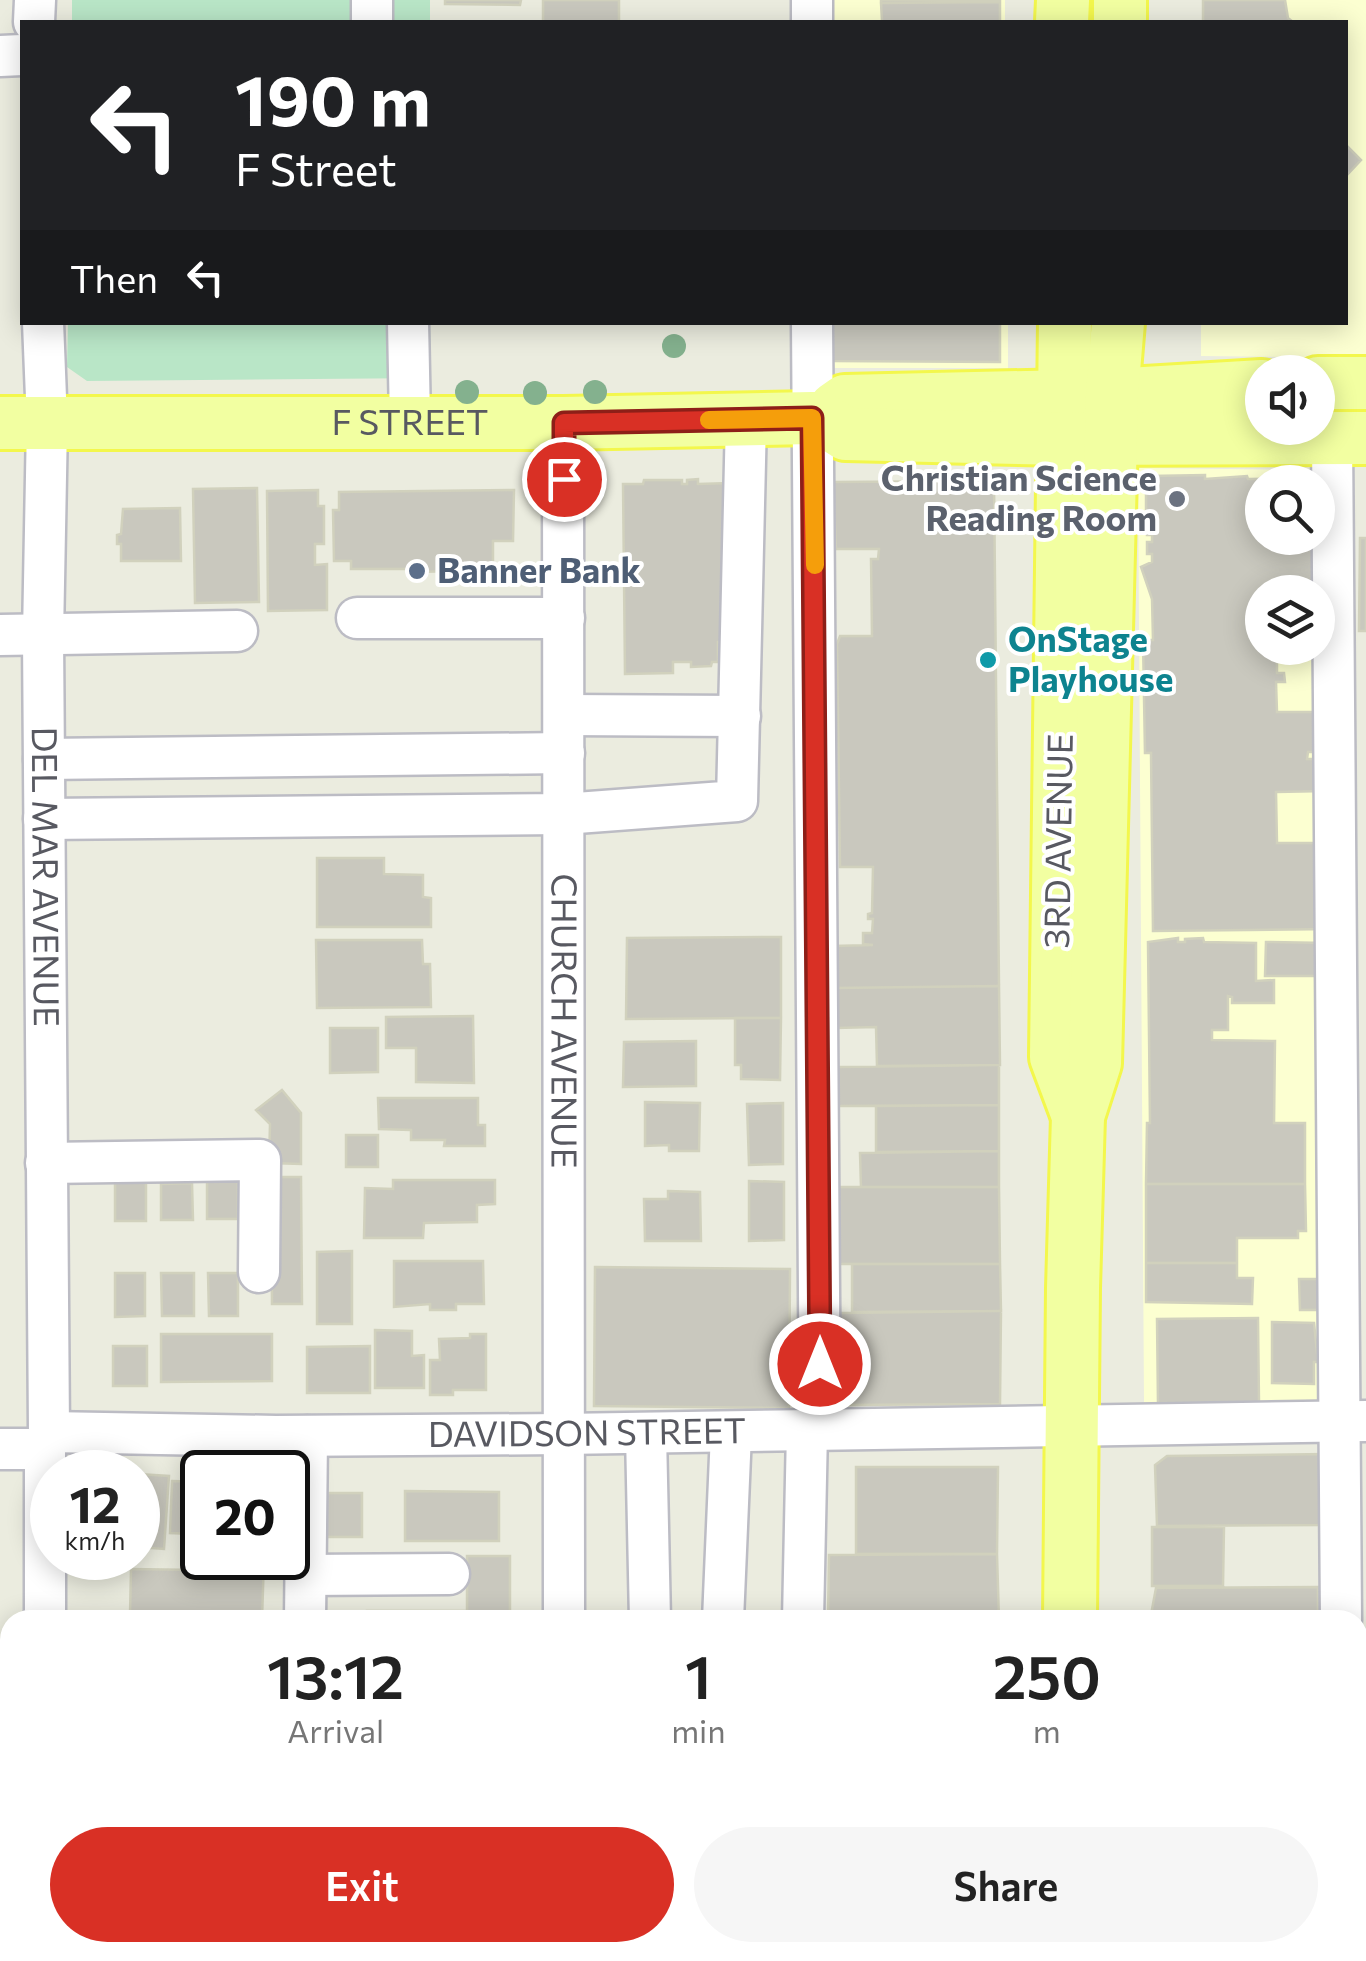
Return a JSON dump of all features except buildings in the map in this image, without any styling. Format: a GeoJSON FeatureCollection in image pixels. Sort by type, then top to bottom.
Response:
{"type":"FeatureCollection","features":[{"type":"Feature","properties":{"kind":"main road","name":"3RD AVENUE"},"geometry":{"type":"LineString","coordinates":[[1066,325],[1089,416]]}},
{"type":"Feature","properties":{"kind":"main road","name":"3RD AVENUE"},"geometry":{"type":"LineString","coordinates":[[1070,1610],[1078,1116],[1056,1057],[1089,416],[1117,325]]}},
{"type":"Feature","properties":{"kind":"main road"},"geometry":{"type":"LineString","coordinates":[[1335,383],[1366,383]]}},
{"type":"Feature","properties":{"kind":"main road","name":"F STREET"},"geometry":{"type":"LineString","coordinates":[[24,423],[564,423],[817,418],[846,434],[1089,416],[1245,389]]}},
{"type":"Feature","properties":{"kind":"main road","name":"F STREET"},"geometry":{"type":"LineString","coordinates":[[1089,416],[1349,438]]}},
{"type":"Feature","properties":{"kind":"street","name":"DEL MAR AVENUE"},"geometry":{"type":"LineString","coordinates":[[42,325],[24,423],[43,636],[45,1610]]}},
{"type":"Feature","properties":{"kind":"street"},"geometry":{"type":"LineString","coordinates":[[408,325],[410,421]]}},
{"type":"Feature","properties":{"kind":"street"},"geometry":{"type":"LineString","coordinates":[[804,1610],[813,1430],[817,418],[812,325]]}},
{"type":"Feature","properties":{"kind":"street"},"geometry":{"type":"LineString","coordinates":[[44,819],[564,814],[738,801],[746,420]]}},
{"type":"Feature","properties":{"kind":"street","name":"CHURCH AVENUE"},"geometry":{"type":"LineString","coordinates":[[564,423],[564,1610]]}},
{"type":"Feature","properties":{"kind":"street"},"geometry":{"type":"LineString","coordinates":[[1342,1610],[1353,1421],[1349,438]]}},
{"type":"Feature","properties":{"kind":"street"},"geometry":{"type":"LineString","coordinates":[[357,618],[564,618]]}},
{"type":"Feature","properties":{"kind":"street"},"geometry":{"type":"LineString","coordinates":[[0,635],[238,630]]}},
{"type":"Feature","properties":{"kind":"street"},"geometry":{"type":"LineString","coordinates":[[44,760],[564,734],[740,716]]}},
{"type":"Feature","properties":{"kind":"street"},"geometry":{"type":"LineString","coordinates":[[46,1164],[260,1160],[260,1272]]}},
{"type":"Feature","properties":{"kind":"street","name":"DAVIDSON STREET"},"geometry":{"type":"LineString","coordinates":[[0,1449],[47,1440],[1353,1421]]}},
{"type":"Feature","properties":{"kind":"street"},"geometry":{"type":"LineString","coordinates":[[723,1610],[731,1432]]}},
{"type":"Feature","properties":{"kind":"street"},"geometry":{"type":"LineString","coordinates":[[646,1434],[650,1610]]}},
{"type":"Feature","properties":{"kind":"street"},"geometry":{"type":"LineString","coordinates":[[307,1436],[307,1450]]}},
{"type":"Feature","properties":{"kind":"street"},"geometry":{"type":"LineString","coordinates":[[310,1575],[449,1574]]}},
{"type":"Feature","properties":{"kind":"street"},"geometry":{"type":"LineString","coordinates":[[305,1580],[305,1610]]}},
{"type":"Feature","properties":{"kind":"shaded area"},"geometry":{"type":"Polygon","coordinates":[[[72,0],[430,0],[430,20],[72,20],[72,0]]]}},
{"type":"Feature","properties":{"kind":"shaded area"},"geometry":{"type":"Polygon","coordinates":[[[822,0],[1005,0],[1005,20],[822,20],[822,0]]]}},
{"type":"Feature","properties":{"kind":"shaded area"},"geometry":{"type":"Polygon","coordinates":[[[1203,0],[1366,0],[1366,358],[1201,356],[1201,325],[1348,325],[1348,20],[1202,20],[1203,0]]]}},
{"type":"Feature","properties":{"kind":"shaded area"},"geometry":{"type":"Polygon","coordinates":[[[68,325],[430,325],[431,378],[87,381],[67,367],[68,325]]]}},
{"type":"Feature","properties":{"kind":"shaded area"},"geometry":{"type":"Polygon","coordinates":[[[821,325],[1008,325],[1008,368],[821,368],[821,325]]]}},
{"type":"Feature","properties":{"kind":"shaded area"},"geometry":{"type":"Polygon","coordinates":[[[1138,468],[1245,469],[1245,555],[1327,555],[1327,575],[1245,575],[1245,665],[1327,665],[1327,1403],[1144,1404],[1138,468]]]}},
{"type":"Feature","properties":{"kind":"slow traffic"},"geometry":{"type":"LineString","coordinates":[[709,420],[812,418],[815,565]]}},
{"type":"Feature","properties":{"kind":"place","name":"Christian Science Reading Room"},"geometry":{"type":"Point","coordinates":[1177,499]}},
{"type":"Feature","properties":{"kind":"place","name":"Banner Bank"},"geometry":{"type":"Point","coordinates":[417,571]}},
{"type":"Feature","properties":{"kind":"place","name":"OnStage Playhouse"},"geometry":{"type":"Point","coordinates":[988,660]}},
{"type":"Feature","properties":{"kind":"route"},"geometry":{"type":"LineString","coordinates":[[564,479],[564,423],[812,418],[820,1364]]}}]}
